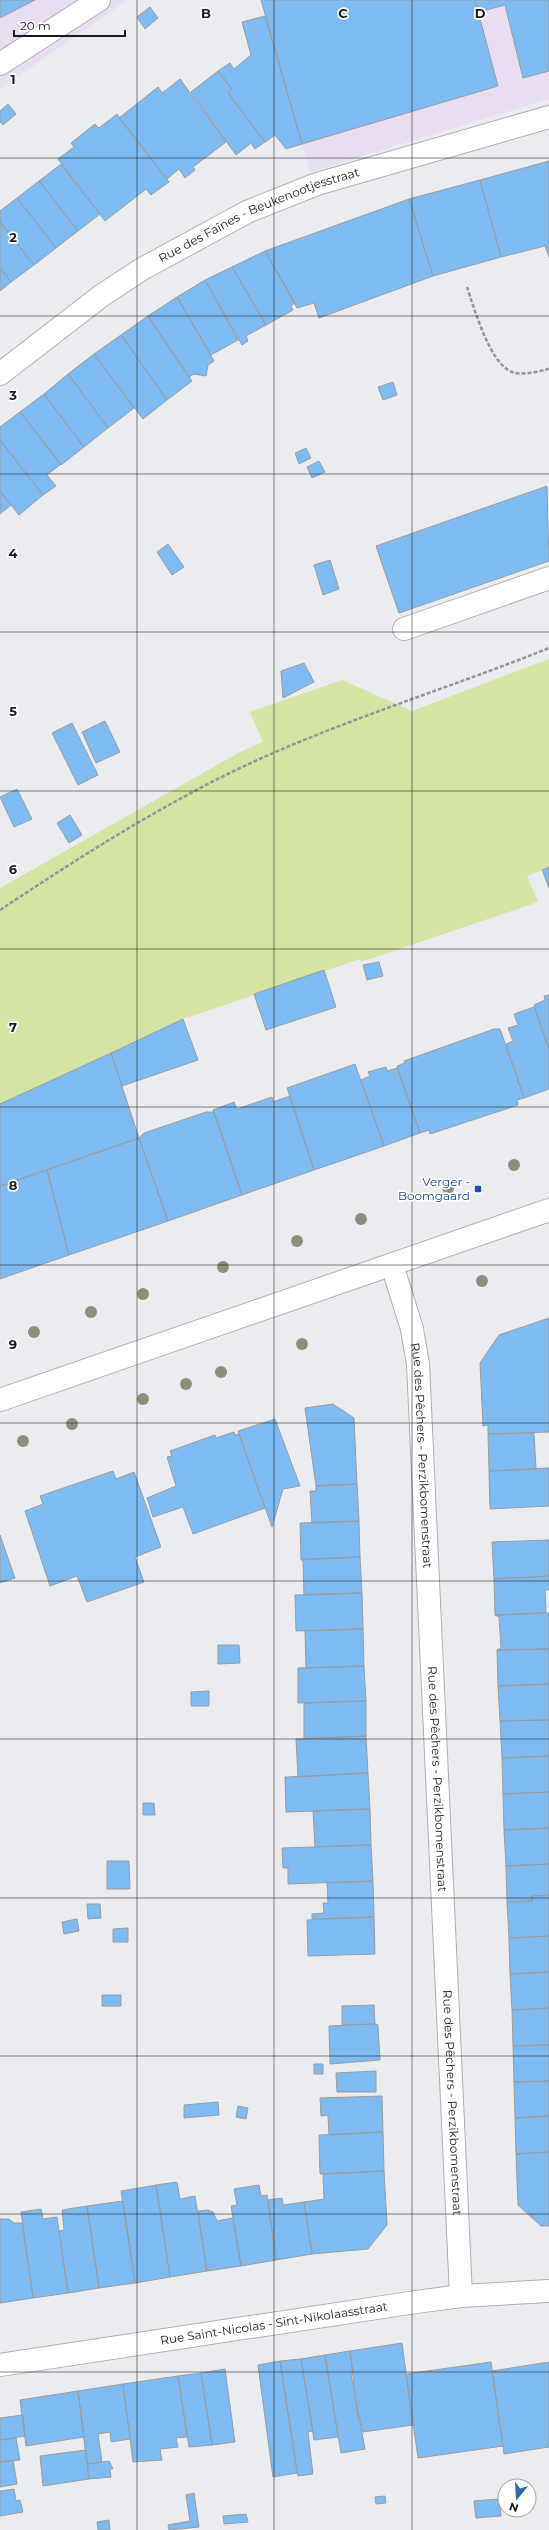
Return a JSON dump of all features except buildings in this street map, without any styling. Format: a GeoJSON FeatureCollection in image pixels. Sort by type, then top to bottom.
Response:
{"type":"FeatureCollection","features":[{"type":"Feature","properties":{"kind":"street"},"geometry":{"type":"LineString","coordinates":[[0,64],[99,0]]}},
{"type":"Feature","properties":{"kind":"street","name":"Rue des Faînes - Beukenootjesstraat"},"geometry":{"type":"LineString","coordinates":[[0,374],[101,296],[190,241],[247,212],[318,184],[549,117]]}},
{"type":"Feature","properties":{"kind":"street"},"geometry":{"type":"LineString","coordinates":[[404,629],[549,578]]}},
{"type":"Feature","properties":{"kind":"street"},"geometry":{"type":"LineString","coordinates":[[0,1400],[549,1210]]}},
{"type":"Feature","properties":{"kind":"street","name":"Rue des Pêchers - Perzikbomenstraat"},"geometry":{"type":"LineString","coordinates":[[392,1265],[412,1329],[418,1364],[461,2296]]}},
{"type":"Feature","properties":{"kind":"street","name":"Rue Saint-Nicolas - Sint-Nikolaasstraat"},"geometry":{"type":"LineString","coordinates":[[0,2364],[461,2296],[549,2292]]}},
{"type":"Feature","properties":{"kind":"path"},"geometry":{"type":"LineString","coordinates":[[467,286],[489,343],[504,367],[520,374],[549,369]]}},
{"type":"Feature","properties":{"kind":"path"},"geometry":{"type":"LineString","coordinates":[[0,910],[86,854],[191,792],[266,757],[379,710],[549,648]]}},
{"type":"Feature","properties":{"kind":"shaded area"},"geometry":{"type":"Polygon","coordinates":[[[0,0],[127,0],[0,89],[0,0]]]}},
{"type":"Feature","properties":{"kind":"shaded area"},"geometry":{"type":"Polygon","coordinates":[[[261,0],[549,0],[549,99],[310,172],[261,0]]]}},
{"type":"Feature","properties":{"kind":"green space"},"geometry":{"type":"Polygon","coordinates":[[[549,659],[549,867],[527,876],[538,902],[361,962],[360,959],[183,1019],[0,1104],[0,888],[242,751],[263,742],[250,712],[342,680],[412,711],[549,659]]]}},
{"type":"Feature","properties":{"kind":"place","name":"Verger - Boomgaard"},"geometry":{"type":"Point","coordinates":[478,1189]}}]}
